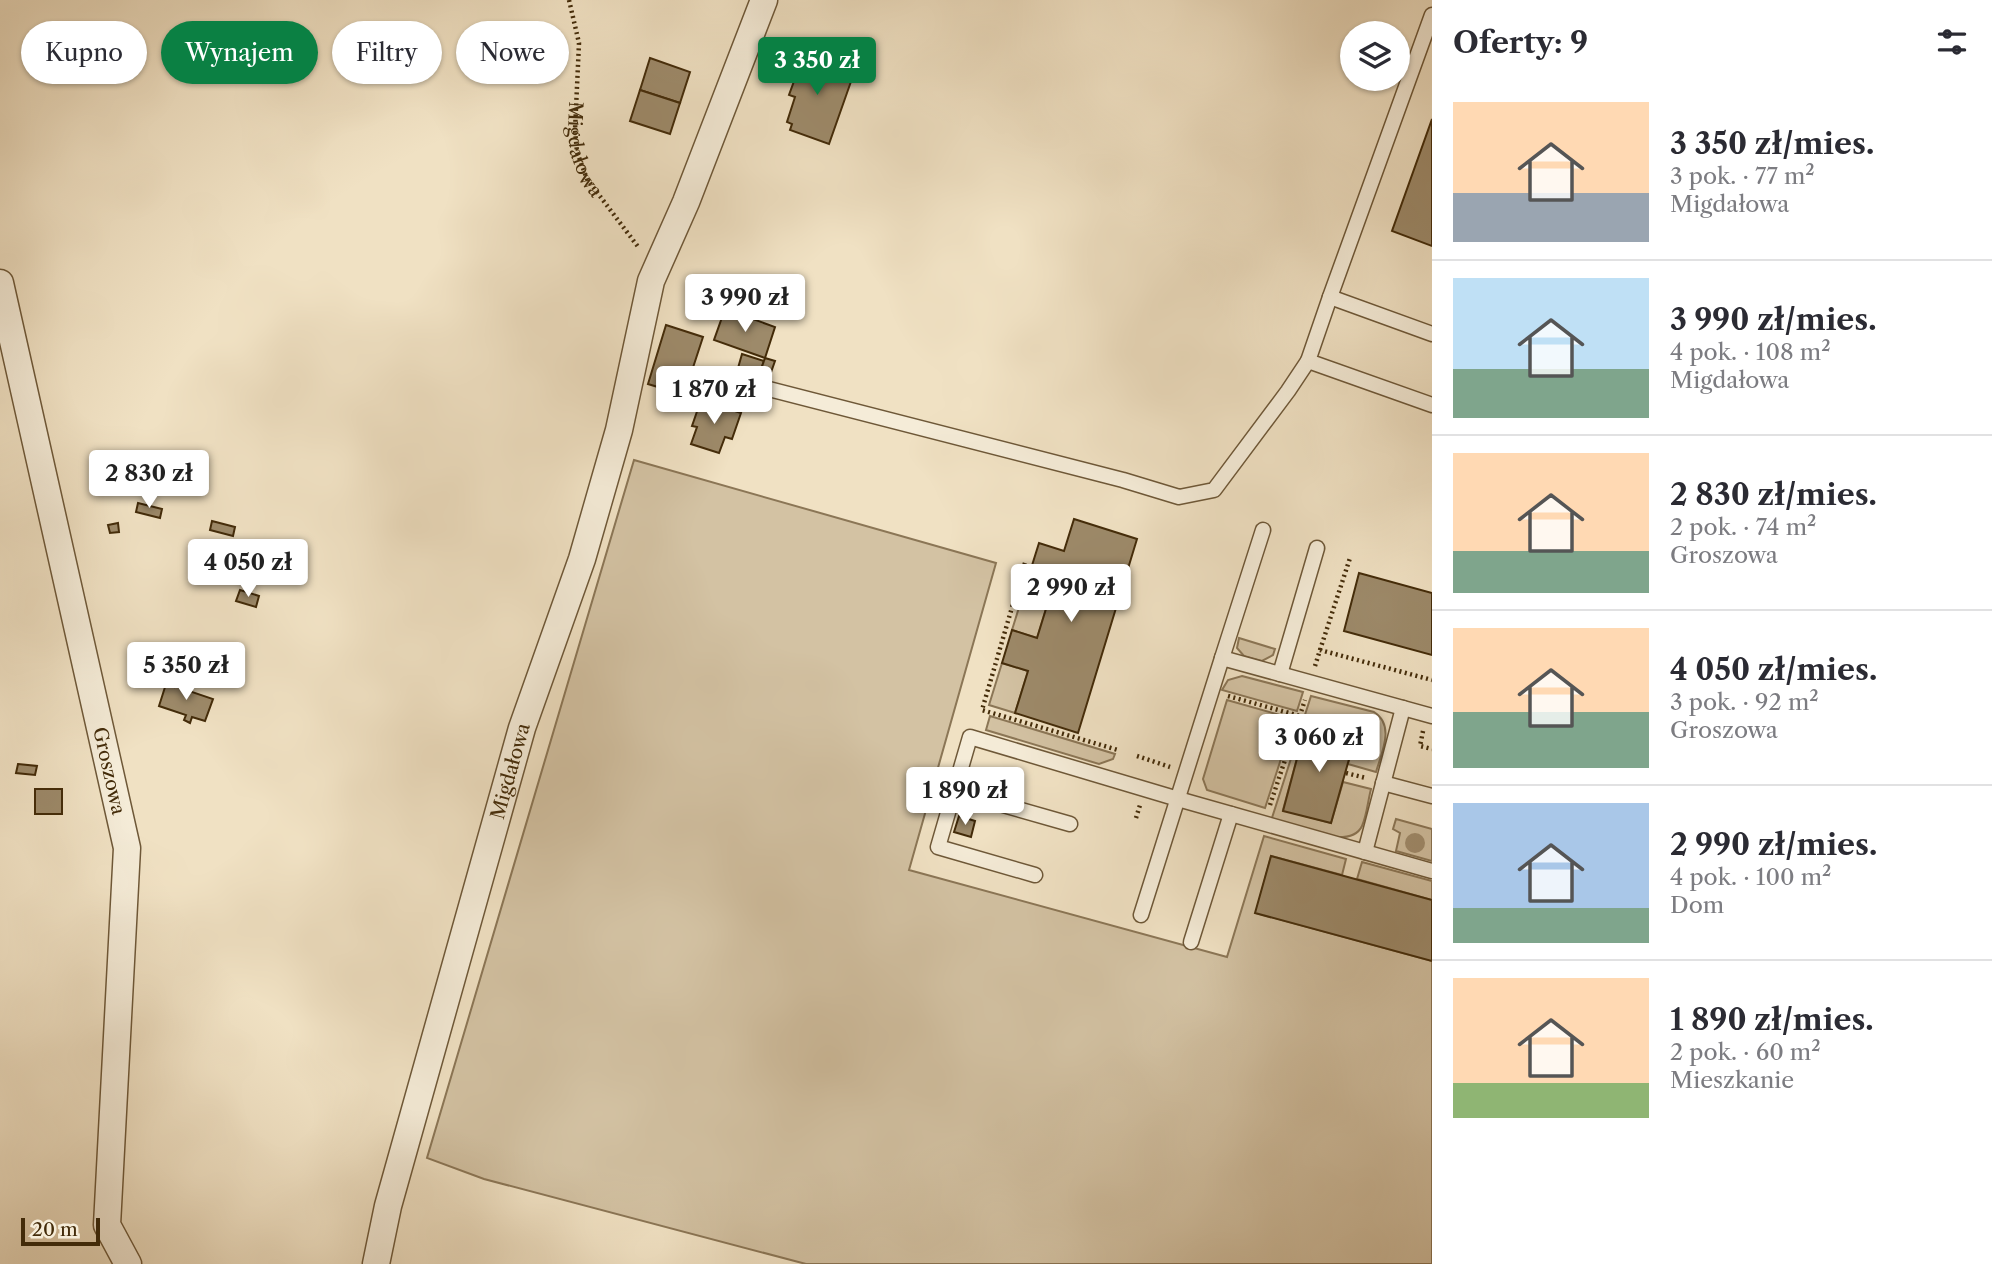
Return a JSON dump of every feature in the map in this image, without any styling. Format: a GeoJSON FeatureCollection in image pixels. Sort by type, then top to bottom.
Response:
{"type":"FeatureCollection","features":[{"type":"Feature","properties":{"kind":"street","name":"Migdałowa"},"geometry":{"type":"LineString","coordinates":[[376,1264],[388,1206],[522,728],[582,559],[620,430],[651,281],[686,202],[764,0]]}},
{"type":"Feature","properties":{"kind":"street","name":"Groszowa"},"geometry":{"type":"LineString","coordinates":[[0,283],[127,848],[107,1225],[128,1264]]}},
{"type":"Feature","properties":{"kind":"lane"},"geometry":{"type":"LineString","coordinates":[[753,385],[1180,496],[1214,490],[1308,360],[1432,15]]}},
{"type":"Feature","properties":{"kind":"lane"},"geometry":{"type":"LineString","coordinates":[[1331,298],[1432,334]]}},
{"type":"Feature","properties":{"kind":"lane"},"geometry":{"type":"LineString","coordinates":[[1308,360],[1432,405]]}},
{"type":"Feature","properties":{"kind":"lane"},"geometry":{"type":"LineString","coordinates":[[1140,915],[1263,530]]}},
{"type":"Feature","properties":{"kind":"lane"},"geometry":{"type":"LineString","coordinates":[[1280,674],[1317,548]]}},
{"type":"Feature","properties":{"kind":"lane"},"geometry":{"type":"LineString","coordinates":[[1222,658],[1403,708],[1428,721]]}},
{"type":"Feature","properties":{"kind":"lane"},"geometry":{"type":"LineString","coordinates":[[1365,852],[1403,708]]}},
{"type":"Feature","properties":{"kind":"lane"},"geometry":{"type":"LineString","coordinates":[[1035,875],[938,847],[970,737],[1432,871]]}},
{"type":"Feature","properties":{"kind":"lane"},"geometry":{"type":"LineString","coordinates":[[1383,783],[1432,796]]}},
{"type":"Feature","properties":{"kind":"lane"},"geometry":{"type":"LineString","coordinates":[[954,791],[1070,824]]}},
{"type":"Feature","properties":{"kind":"lane"},"geometry":{"type":"LineString","coordinates":[[1191,942],[1231,814]]}},
{"type":"Feature","properties":{"kind":"path","name":"Migdałowa"},"geometry":{"type":"LineString","coordinates":[[569,0],[579,43],[575,130],[577,152],[587,179],[637,243],[651,281]]}},
{"type":"Feature","properties":{"kind":"path"},"geometry":{"type":"LineString","coordinates":[[1313,674],[1350,558]]}},
{"type":"Feature","properties":{"kind":"path"},"geometry":{"type":"LineString","coordinates":[[1025,564],[982,710],[1118,750]]}},
{"type":"Feature","properties":{"kind":"path"},"geometry":{"type":"LineString","coordinates":[[1320,650],[1432,680]]}},
{"type":"Feature","properties":{"kind":"path"},"geometry":{"type":"LineString","coordinates":[[1267,814],[1307,693]]}},
{"type":"Feature","properties":{"kind":"path"},"geometry":{"type":"LineString","coordinates":[[1224,695],[1300,716]]}},
{"type":"Feature","properties":{"kind":"path"},"geometry":{"type":"LineString","coordinates":[[1428,721],[1420,746],[1432,749]]}},
{"type":"Feature","properties":{"kind":"path"},"geometry":{"type":"LineString","coordinates":[[1138,757],[1174,768]]}},
{"type":"Feature","properties":{"kind":"shaded area"},"geometry":{"type":"Polygon","coordinates":[[[634,460],[996,563],[909,870],[1227,957],[1264,836],[1346,859],[1342,875],[1271,856],[1256,913],[1432,961],[1432,1264],[806,1264],[484,1179],[427,1158],[634,460]]]}},
{"type":"Feature","properties":{"kind":"shaded area"},"geometry":{"type":"Polygon","coordinates":[[[1029,575],[1054,583],[1037,638],[1012,630],[1029,575]]]}},
{"type":"Feature","properties":{"kind":"shaded area"},"geometry":{"type":"Polygon","coordinates":[[[1239,638],[1275,649],[1273,655],[1262,661],[1244,656],[1237,648],[1239,638]]]}},
{"type":"Feature","properties":{"kind":"shaded area"},"geometry":{"type":"Polygon","coordinates":[[[1002,663],[1028,671],[1015,713],[989,705],[1002,663]]]}},
{"type":"Feature","properties":{"kind":"shaded area"},"geometry":{"type":"Polygon","coordinates":[[[1242,676],[1303,692],[1297,711],[1222,690],[1228,680],[1242,676]]]}},
{"type":"Feature","properties":{"kind":"shaded area"},"geometry":{"type":"Polygon","coordinates":[[[1311,696],[1374,712],[1384,724],[1384,748],[1376,772],[1348,764],[1355,738],[1306,725],[1283,810],[1331,823],[1343,782],[1371,789],[1362,826],[1346,837],[1305,832],[1271,821],[1311,696]]]}},
{"type":"Feature","properties":{"kind":"shaded area"},"geometry":{"type":"Polygon","coordinates":[[[1227,700],[1294,719],[1265,808],[1207,790],[1203,779],[1227,700]]]}},
{"type":"Feature","properties":{"kind":"shaded area"},"geometry":{"type":"Polygon","coordinates":[[[990,716],[1115,754],[1113,759],[1099,764],[986,730],[990,716]]]}},
{"type":"Feature","properties":{"kind":"shaded area"},"geometry":{"type":"Polygon","coordinates":[[[1396,819],[1432,829],[1432,861],[1396,851],[1400,833],[1393,829],[1396,819]]]}},
{"type":"Feature","properties":{"kind":"shaded area"},"geometry":{"type":"Polygon","coordinates":[[[1362,862],[1432,881],[1432,900],[1357,879],[1362,862]]]}},
{"type":"Feature","properties":{"kind":"building"},"geometry":{"type":"Polygon","coordinates":[[[794,53],[854,73],[829,144],[790,130],[792,124],[787,122],[795,97],[789,95],[797,73],[787,70],[794,53]]]}},
{"type":"Feature","properties":{"kind":"building"},"geometry":{"type":"Polygon","coordinates":[[[650,58],[690,72],[680,103],[640,90],[650,58]]]}},
{"type":"Feature","properties":{"kind":"building"},"geometry":{"type":"Polygon","coordinates":[[[640,90],[680,103],[670,134],[630,121],[640,90]]]}},
{"type":"Feature","properties":{"kind":"building"},"geometry":{"type":"Polygon","coordinates":[[[1432,119],[1432,246],[1392,231],[1432,119]]]}},
{"type":"Feature","properties":{"kind":"building"},"geometry":{"type":"Polygon","coordinates":[[[725,309],[775,327],[765,358],[714,340],[725,309]]]}},
{"type":"Feature","properties":{"kind":"building"},"geometry":{"type":"Polygon","coordinates":[[[666,325],[703,337],[684,395],[648,384],[666,325]]]}},
{"type":"Feature","properties":{"kind":"building"},"geometry":{"type":"Polygon","coordinates":[[[742,354],[764,361],[759,375],[738,368],[742,354]]]}},
{"type":"Feature","properties":{"kind":"building"},"geometry":{"type":"Polygon","coordinates":[[[765,358],[775,361],[769,378],[759,375],[765,358]]]}},
{"type":"Feature","properties":{"kind":"building"},"geometry":{"type":"Polygon","coordinates":[[[726,384],[747,391],[742,405],[722,398],[726,384]]]}},
{"type":"Feature","properties":{"kind":"building"},"geometry":{"type":"Polygon","coordinates":[[[701,400],[741,413],[732,439],[725,437],[719,453],[691,444],[697,427],[692,426],[701,400]]]}},
{"type":"Feature","properties":{"kind":"building"},"geometry":{"type":"Polygon","coordinates":[[[138,503],[162,509],[160,518],[136,512],[138,503]]]}},
{"type":"Feature","properties":{"kind":"building"},"geometry":{"type":"Polygon","coordinates":[[[1074,519],[1137,539],[1078,733],[1015,713],[1028,671],[1002,663],[1012,630],[1037,638],[1054,583],[1029,575],[1039,543],[1064,551],[1074,519]]]}},
{"type":"Feature","properties":{"kind":"building"},"geometry":{"type":"Polygon","coordinates":[[[212,521],[235,527],[233,536],[210,530],[212,521]]]}},
{"type":"Feature","properties":{"kind":"building"},"geometry":{"type":"Polygon","coordinates":[[[118,523],[119,532],[110,533],[108,525],[118,523]]]}},
{"type":"Feature","properties":{"kind":"building"},"geometry":{"type":"Polygon","coordinates":[[[1359,573],[1432,593],[1432,655],[1344,631],[1359,573]]]}},
{"type":"Feature","properties":{"kind":"building"},"geometry":{"type":"Polygon","coordinates":[[[240,590],[259,596],[256,607],[236,601],[240,590]]]}},
{"type":"Feature","properties":{"kind":"building"},"geometry":{"type":"Polygon","coordinates":[[[176,681],[182,683],[180,688],[213,699],[205,721],[192,717],[190,723],[184,720],[186,715],[159,706],[166,684],[174,687],[176,681]]]}},
{"type":"Feature","properties":{"kind":"building"},"geometry":{"type":"Polygon","coordinates":[[[1306,725],[1355,738],[1331,823],[1283,811],[1306,725]]]}},
{"type":"Feature","properties":{"kind":"building"},"geometry":{"type":"Polygon","coordinates":[[[18,764],[37,766],[35,775],[16,773],[18,764]]]}},
{"type":"Feature","properties":{"kind":"building"},"geometry":{"type":"Polygon","coordinates":[[[35,789],[62,789],[62,814],[35,814],[35,789]]]}},
{"type":"Feature","properties":{"kind":"building"},"geometry":{"type":"Polygon","coordinates":[[[959,816],[975,821],[971,837],[954,832],[959,816]]]}},
{"type":"Feature","properties":{"kind":"building"},"geometry":{"type":"Polygon","coordinates":[[[1271,856],[1432,900],[1432,961],[1255,913],[1271,856]]]}}]}
